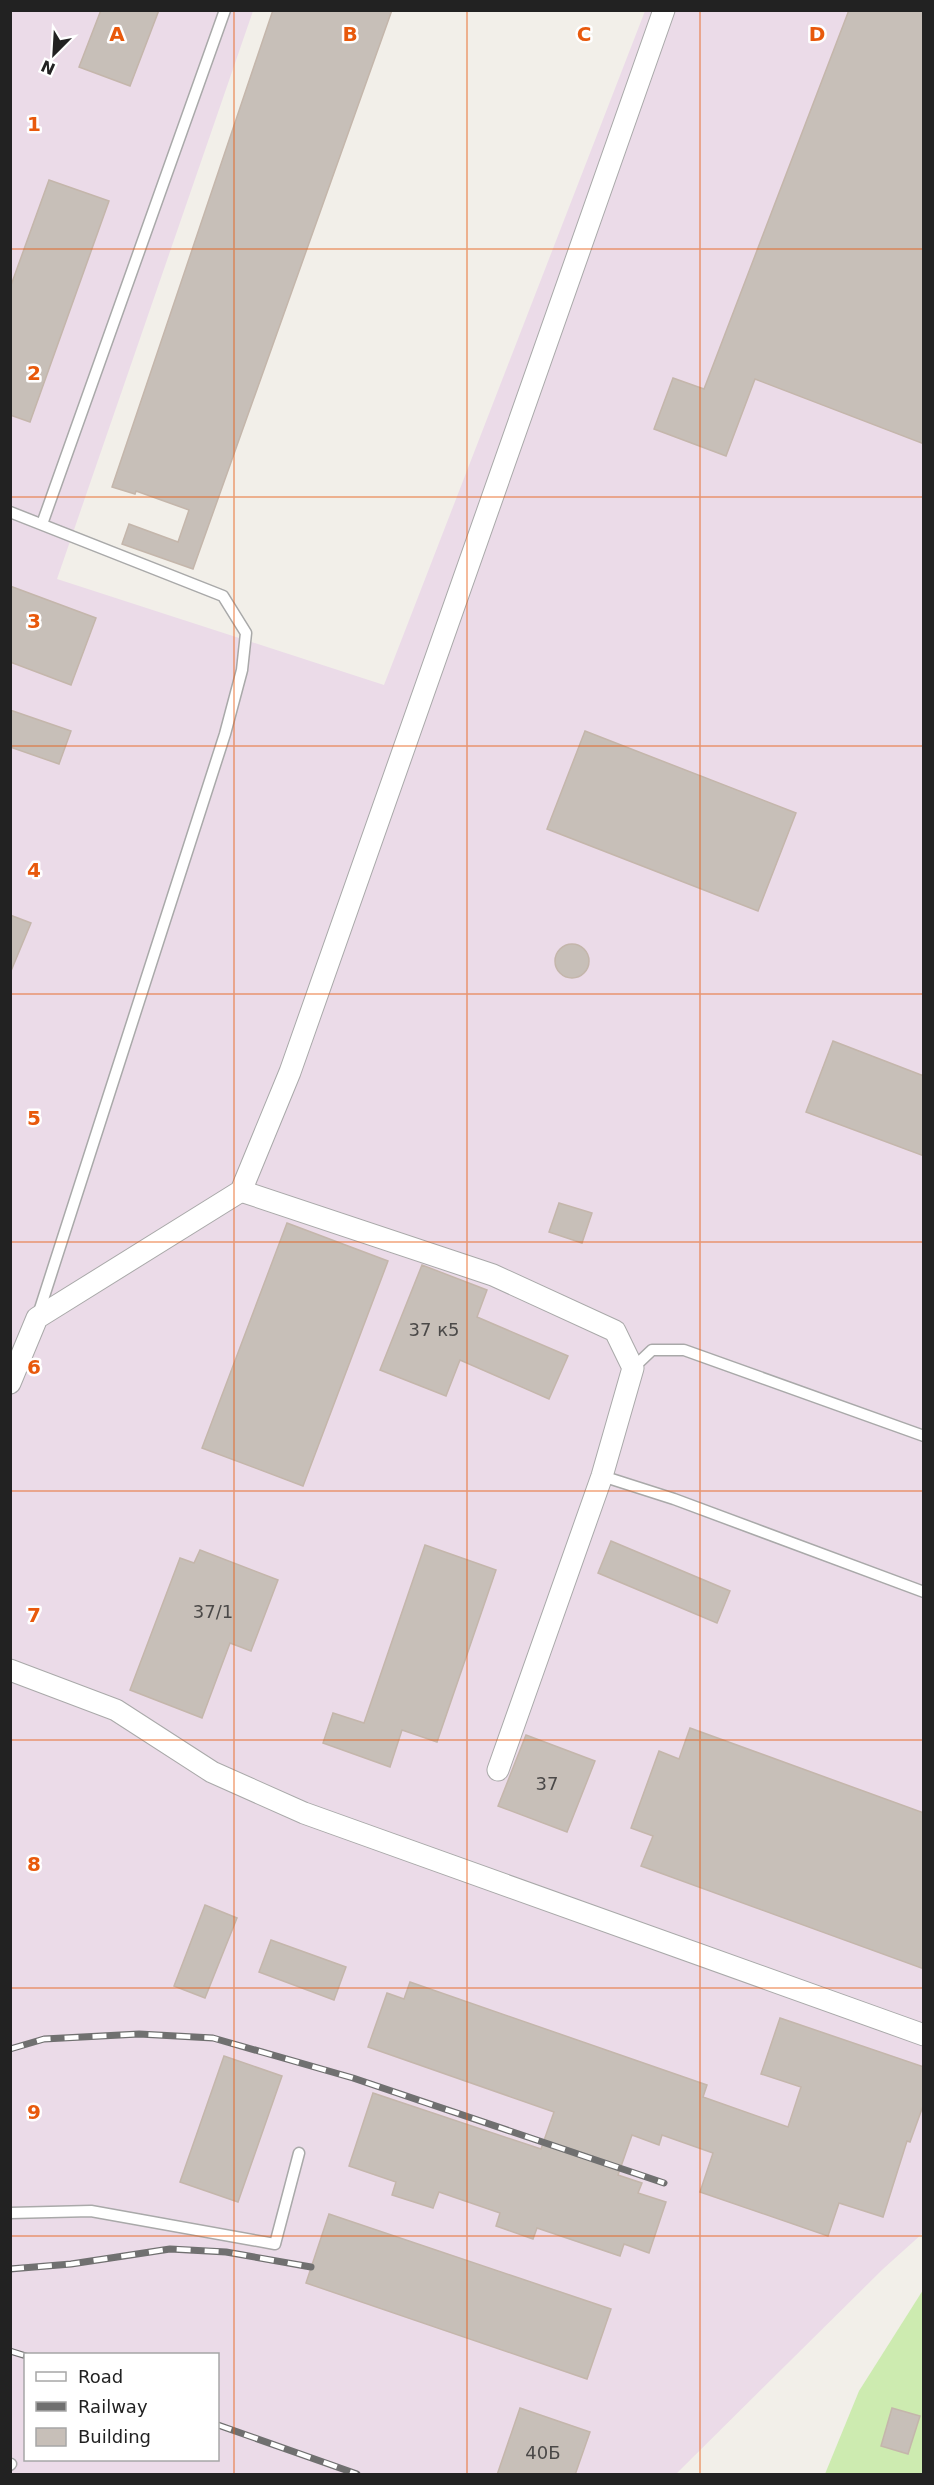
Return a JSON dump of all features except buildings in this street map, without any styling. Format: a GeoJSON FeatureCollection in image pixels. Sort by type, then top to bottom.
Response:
{"type":"FeatureCollection","features":[{"type":"Feature","properties":{"kind":"street"},"geometry":{"type":"LineString","coordinates":[[10,1383],[37,1318],[241,1191],[294,1060],[664,10]]}},
{"type":"Feature","properties":{"kind":"street"},"geometry":{"type":"LineString","coordinates":[[241,1191],[514,1284],[615,1331],[633,1368],[602,1476],[498,1770]]}},
{"type":"Feature","properties":{"kind":"street"},"geometry":{"type":"LineString","coordinates":[[10,1670],[116,1710],[212,1772],[304,1813],[924,2036]]}},
{"type":"Feature","properties":{"kind":"lane"},"geometry":{"type":"LineString","coordinates":[[42,524],[225,10]]}},
{"type":"Feature","properties":{"kind":"lane"},"geometry":{"type":"LineString","coordinates":[[10,512],[223,596],[246,633],[243,670],[225,734],[37,1318]]}},
{"type":"Feature","properties":{"kind":"lane"},"geometry":{"type":"LineString","coordinates":[[633,1368],[652,1350],[684,1350],[924,1436]]}},
{"type":"Feature","properties":{"kind":"lane"},"geometry":{"type":"LineString","coordinates":[[602,1476],[674,1499],[924,1592]]}},
{"type":"Feature","properties":{"kind":"lane"},"geometry":{"type":"LineString","coordinates":[[10,2213],[91,2211],[275,2244],[299,2153]]}},
{"type":"Feature","properties":{"kind":"shaded area"},"geometry":{"type":"Polygon","coordinates":[[[11,11],[253,11],[57,579],[384,685],[645,11],[923,11],[923,2233],[883,2269],[676,2474],[11,2474],[11,11]]]}},
{"type":"Feature","properties":{"kind":"green space"},"geometry":{"type":"Polygon","coordinates":[[[923,2290],[923,2474],[825,2474],[859,2391],[923,2290]]]}},
{"type":"Feature","properties":{"kind":"railway"},"geometry":{"type":"LineString","coordinates":[[10,2049],[44,2039],[139,2034],[213,2038],[353,2078],[664,2183]]}},
{"type":"Feature","properties":{"kind":"railway"},"geometry":{"type":"LineString","coordinates":[[10,2269],[71,2264],[170,2249],[226,2252],[311,2267]]}},
{"type":"Feature","properties":{"kind":"railway"},"geometry":{"type":"LineString","coordinates":[[10,2351],[24,2355]]}},
{"type":"Feature","properties":{"kind":"railway"},"geometry":{"type":"LineString","coordinates":[[219,2425],[357,2474]]}}]}
